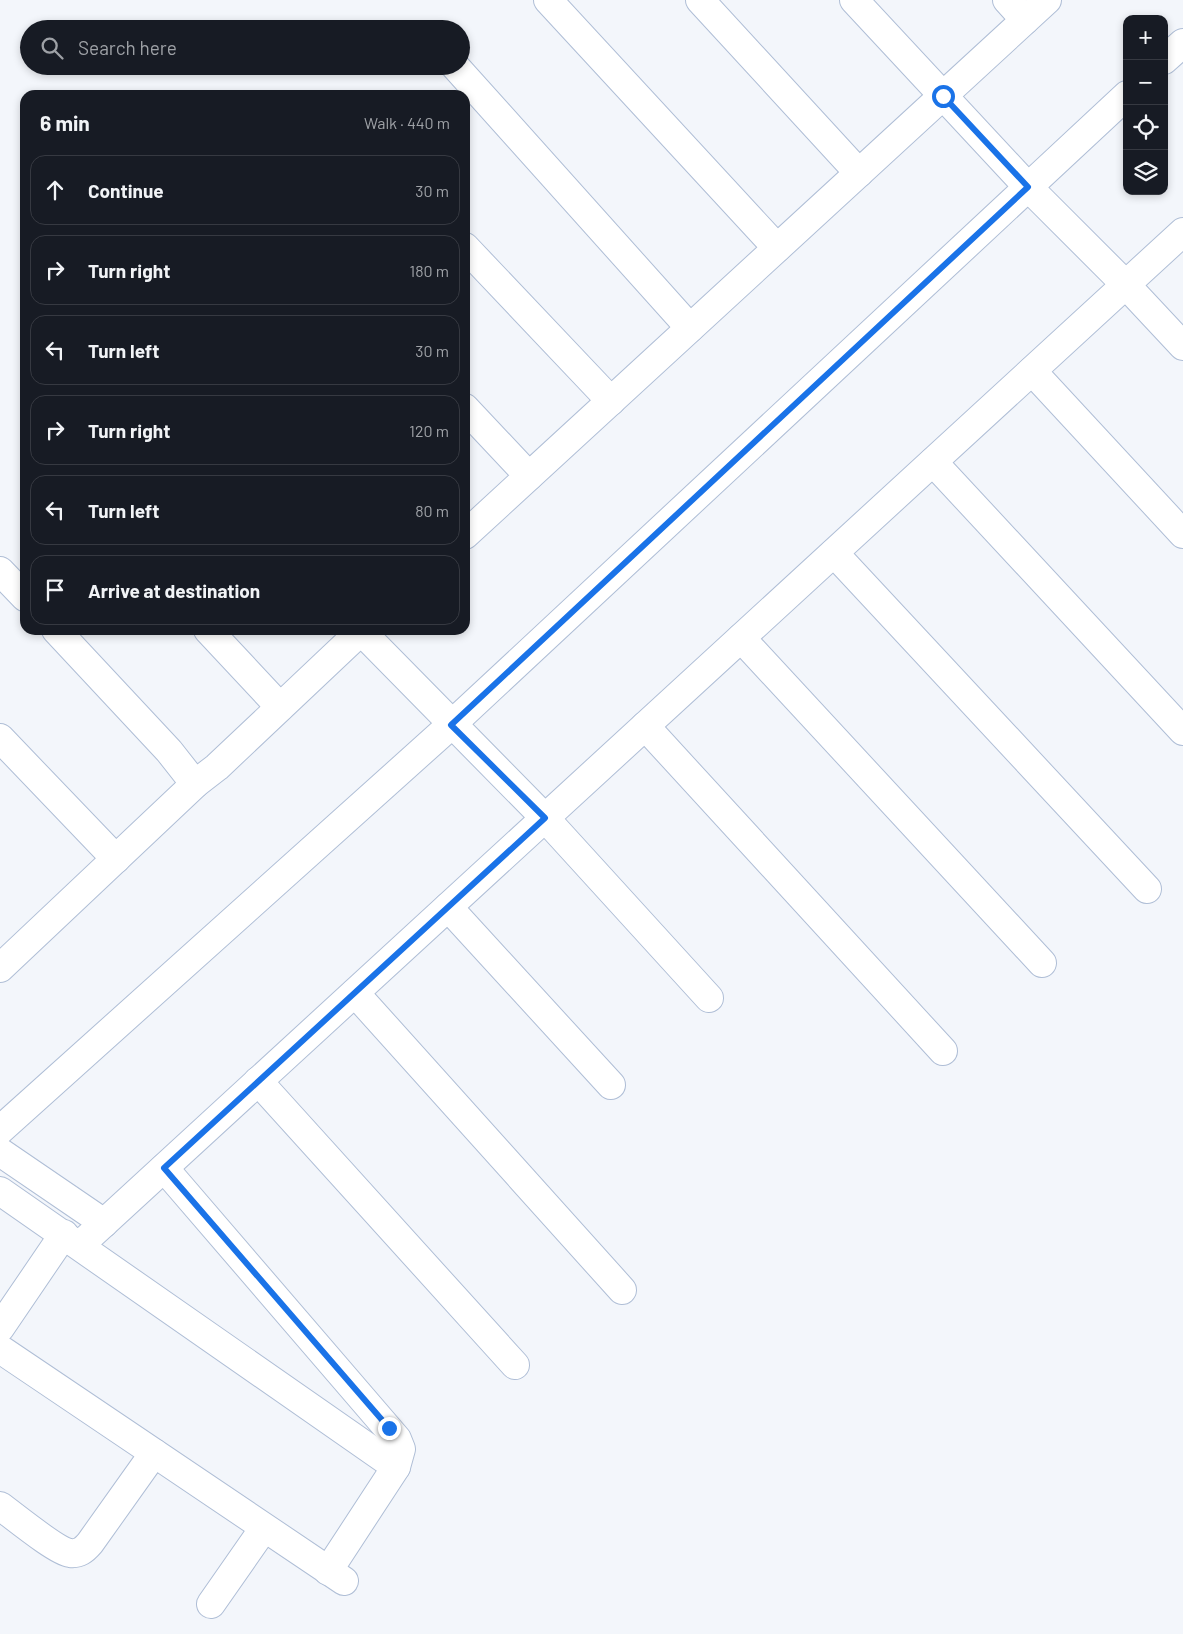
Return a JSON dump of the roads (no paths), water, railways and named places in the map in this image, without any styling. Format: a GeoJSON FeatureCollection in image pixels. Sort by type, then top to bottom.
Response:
{"type":"FeatureCollection","features":[{"type":"Feature","properties":{"kind":"street"},"geometry":{"type":"LineString","coordinates":[[548,0],[777,248]]}},
{"type":"Feature","properties":{"kind":"street"},"geometry":{"type":"LineString","coordinates":[[700,0],[859,173]]}},
{"type":"Feature","properties":{"kind":"street"},"geometry":{"type":"LineString","coordinates":[[854,0],[1028,187],[1126,285],[1183,346]]}},
{"type":"Feature","properties":{"kind":"street"},"geometry":{"type":"LineString","coordinates":[[1007,0],[1025,20]]}},
{"type":"Feature","properties":{"kind":"street"},"geometry":{"type":"LineString","coordinates":[[470,530],[1047,0]]}},
{"type":"Feature","properties":{"kind":"street"},"geometry":{"type":"LineString","coordinates":[[1168,56],[1183,43]]}},
{"type":"Feature","properties":{"kind":"street"},"geometry":{"type":"LineString","coordinates":[[463,75],[690,328]]}},
{"type":"Feature","properties":{"kind":"street"},"geometry":{"type":"LineString","coordinates":[[0,1130],[451,725],[1123,99]]}},
{"type":"Feature","properties":{"kind":"street"},"geometry":{"type":"LineString","coordinates":[[0,1328],[72,1239],[104,1223],[1183,232]]}},
{"type":"Feature","properties":{"kind":"street"},"geometry":{"type":"LineString","coordinates":[[470,252],[612,401]]}},
{"type":"Feature","properties":{"kind":"street"},"geometry":{"type":"LineString","coordinates":[[1032,371],[1183,534]]}},
{"type":"Feature","properties":{"kind":"street"},"geometry":{"type":"LineString","coordinates":[[470,413],[529,476]]}},
{"type":"Feature","properties":{"kind":"street"},"geometry":{"type":"LineString","coordinates":[[933,462],[1183,731]]}},
{"type":"Feature","properties":{"kind":"street"},"geometry":{"type":"LineString","coordinates":[[834,553],[1147,889]]}},
{"type":"Feature","properties":{"kind":"street"},"geometry":{"type":"LineString","coordinates":[[0,571],[20,592]]}},
{"type":"Feature","properties":{"kind":"street"},"geometry":{"type":"LineString","coordinates":[[61,635],[169,751],[195,784]]}},
{"type":"Feature","properties":{"kind":"street"},"geometry":{"type":"LineString","coordinates":[[213,635],[280,707]]}},
{"type":"Feature","properties":{"kind":"street"},"geometry":{"type":"LineString","coordinates":[[0,968],[195,784],[217,768],[356,635]]}},
{"type":"Feature","properties":{"kind":"street"},"geometry":{"type":"LineString","coordinates":[[366,635],[451,725],[545,818],[709,998]]}},
{"type":"Feature","properties":{"kind":"street"},"geometry":{"type":"LineString","coordinates":[[741,638],[1042,963]]}},
{"type":"Feature","properties":{"kind":"street"},"geometry":{"type":"LineString","coordinates":[[645,726],[943,1051]]}},
{"type":"Feature","properties":{"kind":"street"},"geometry":{"type":"LineString","coordinates":[[0,738],[116,859]]}},
{"type":"Feature","properties":{"kind":"street"},"geometry":{"type":"LineString","coordinates":[[448,907],[611,1085]]}},
{"type":"Feature","properties":{"kind":"street"},"geometry":{"type":"LineString","coordinates":[[355,993],[622,1290]]}},
{"type":"Feature","properties":{"kind":"street"},"geometry":{"type":"LineString","coordinates":[[258,1081],[515,1365]]}},
{"type":"Feature","properties":{"kind":"street"},"geometry":{"type":"LineString","coordinates":[[0,1152],[104,1223]]}},
{"type":"Feature","properties":{"kind":"street"},"geometry":{"type":"LineString","coordinates":[[0,1349],[336,1576],[396,1467],[400,1449],[389,1428],[164,1168]]}},
{"type":"Feature","properties":{"kind":"street"},"geometry":{"type":"LineString","coordinates":[[0,1191],[72,1239],[396,1467]]}},
{"type":"Feature","properties":{"kind":"street"},"geometry":{"type":"LineString","coordinates":[[0,1506],[63,1551],[78,1553],[90,1544],[154,1453]]}},
{"type":"Feature","properties":{"kind":"street"},"geometry":{"type":"LineString","coordinates":[[211,1604],[264,1528]]}}]}
